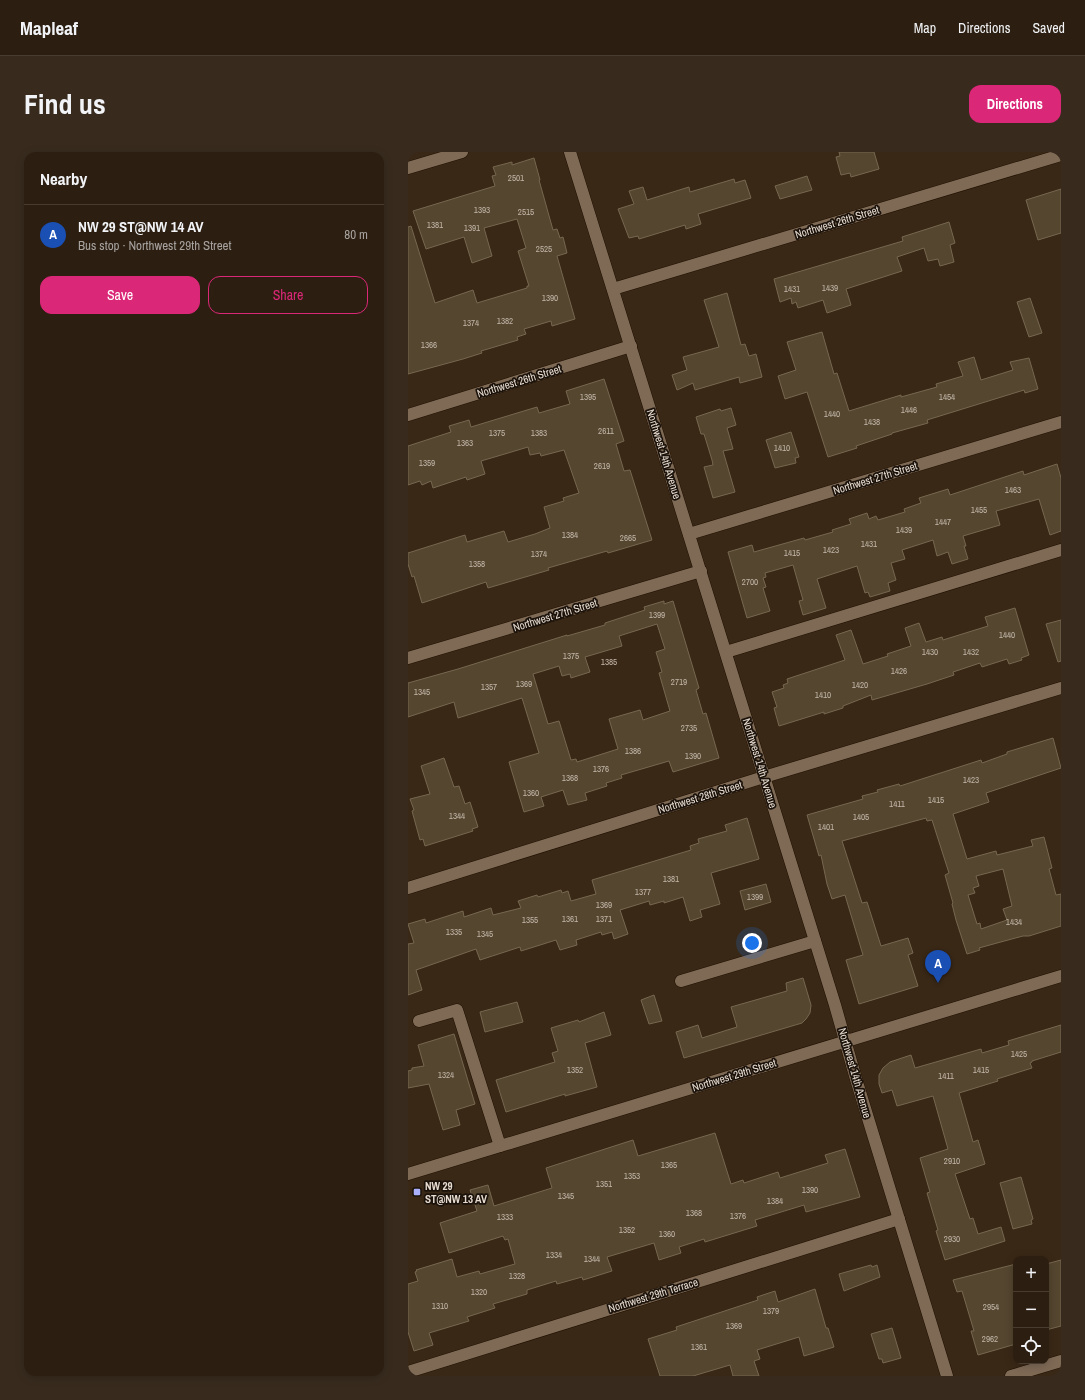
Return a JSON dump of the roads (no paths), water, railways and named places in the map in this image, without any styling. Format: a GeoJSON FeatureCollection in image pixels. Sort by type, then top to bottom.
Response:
{"type":"FeatureCollection","features":[{"type":"Feature","properties":{"kind":"street"},"geometry":{"type":"LineString","coordinates":[[408,168],[462,152]]}},
{"type":"Feature","properties":{"kind":"street","name":"Northwest 14th Avenue"},"geometry":{"type":"LineString","coordinates":[[570,152],[846,1041],[947,1376]]}},
{"type":"Feature","properties":{"kind":"street","name":"Northwest 26th Street"},"geometry":{"type":"LineString","coordinates":[[613,289],[1061,156]]}},
{"type":"Feature","properties":{"kind":"street","name":"Northwest 26th Street"},"geometry":{"type":"LineString","coordinates":[[408,415],[631,346]]}},
{"type":"Feature","properties":{"kind":"street","name":"Northwest 27th Street"},"geometry":{"type":"LineString","coordinates":[[689,534],[1061,422]]}},
{"type":"Feature","properties":{"kind":"street"},"geometry":{"type":"LineString","coordinates":[[726,652],[1061,550]]}},
{"type":"Feature","properties":{"kind":"street","name":"Northwest 27th Street"},"geometry":{"type":"LineString","coordinates":[[408,658],[701,571]]}},
{"type":"Feature","properties":{"kind":"street","name":"Northwest 28th Street"},"geometry":{"type":"LineString","coordinates":[[408,888],[764,777],[1061,688]]}},
{"type":"Feature","properties":{"kind":"street"},"geometry":{"type":"LineString","coordinates":[[681,981],[815,941]]}},
{"type":"Feature","properties":{"kind":"street","name":"Northwest 29th Street"},"geometry":{"type":"LineString","coordinates":[[408,1174],[1061,976]]}},
{"type":"Feature","properties":{"kind":"street"},"geometry":{"type":"LineString","coordinates":[[419,1022],[457,1010],[500,1146]]}},
{"type":"Feature","properties":{"kind":"street","name":"Northwest 29th Terrace"},"geometry":{"type":"LineString","coordinates":[[408,1372],[899,1219]]}},
{"type":"Feature","properties":{"kind":"street"},"geometry":{"type":"LineString","coordinates":[[1011,1376],[1061,1361]]}},
{"type":"Feature","properties":{"kind":"place","name":"NW 29 ST@NW 14 AV"},"geometry":{"type":"Point","coordinates":[938,983]}},
{"type":"Feature","properties":{"kind":"place","name":"NW 29 ST@NW 13 AV"},"geometry":{"type":"Point","coordinates":[417,1192]}}]}
